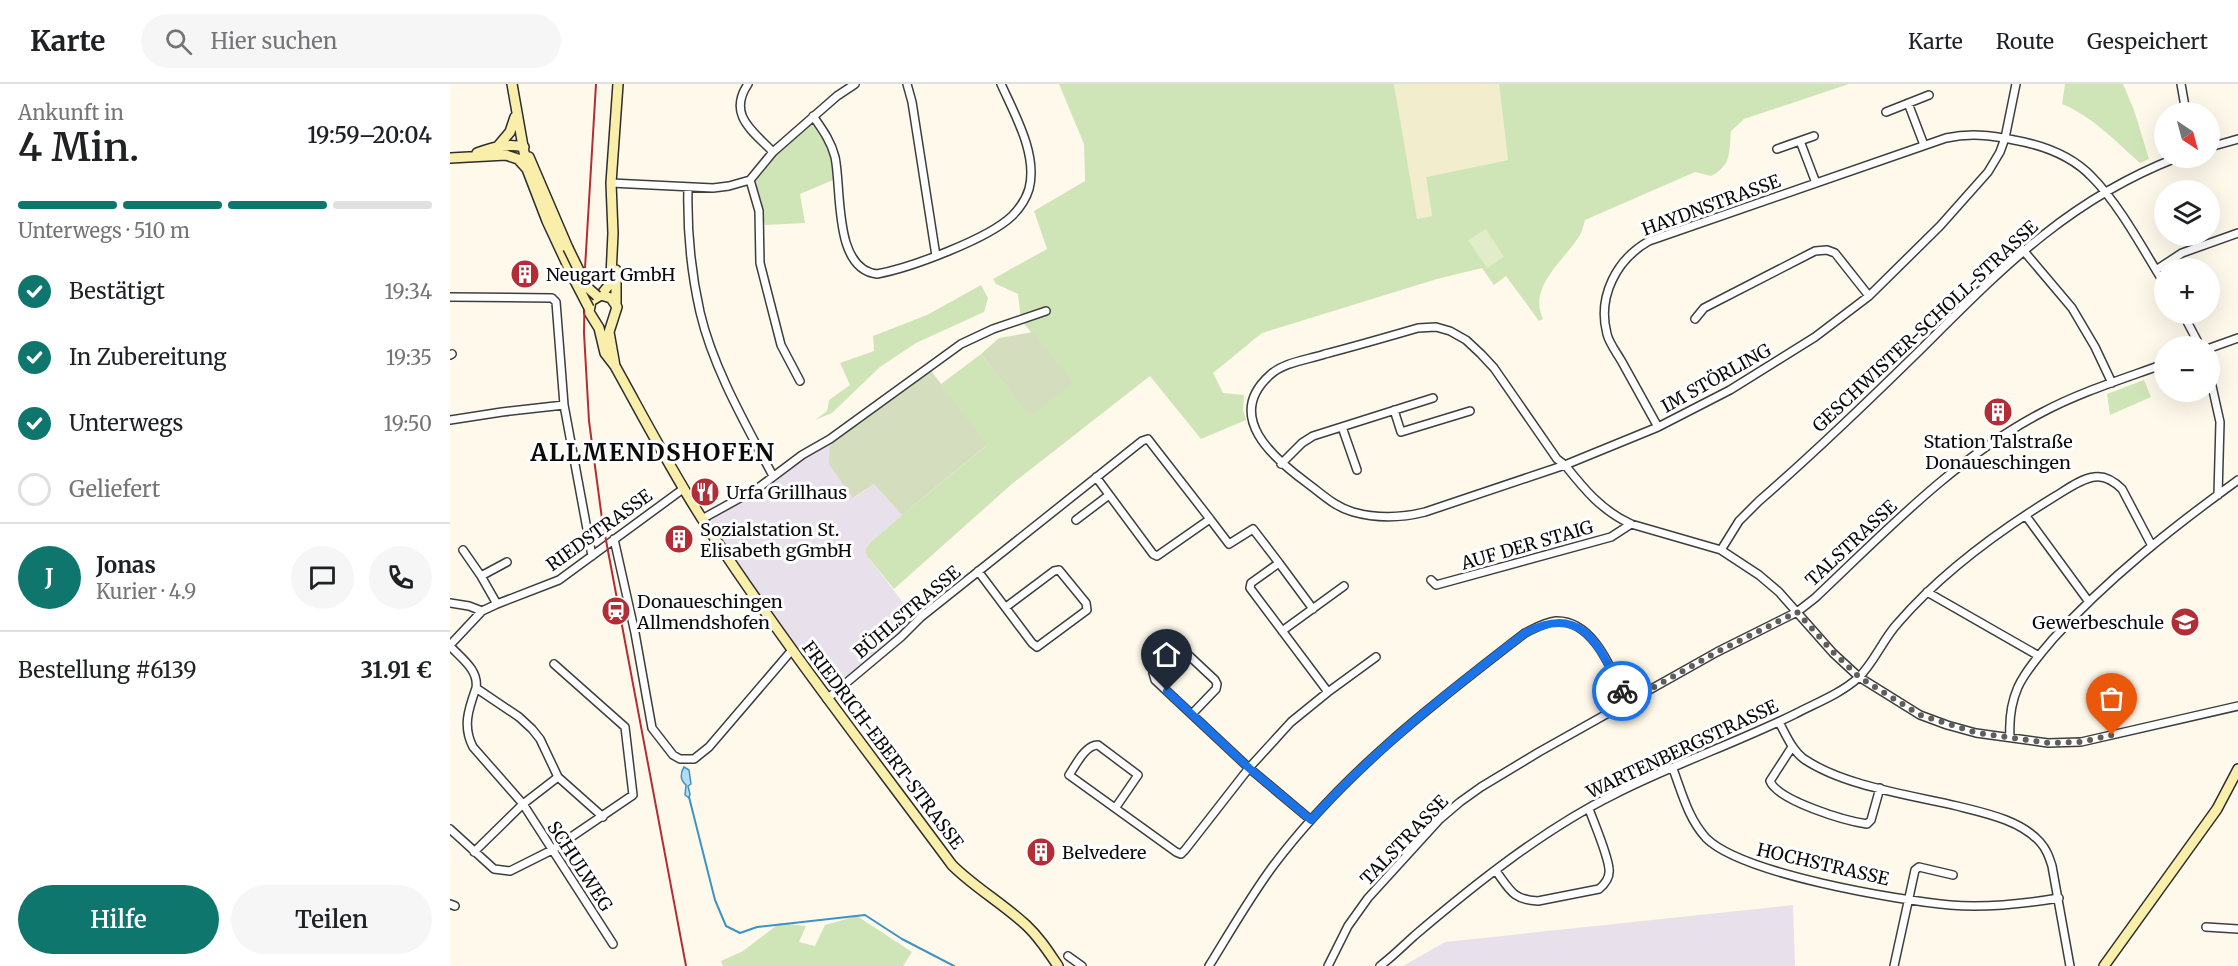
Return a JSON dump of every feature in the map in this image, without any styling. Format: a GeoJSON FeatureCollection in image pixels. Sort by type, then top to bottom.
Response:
{"type":"FeatureCollection","features":[{"type":"Feature","properties":{"kind":"main road"},"geometry":{"type":"LineString","coordinates":[[512,84],[527,169],[546,221],[589,308]]}},
{"type":"Feature","properties":{"kind":"main road","name":"FRIEDRICH-EBERT-STRASSE"},"geometry":{"type":"LineString","coordinates":[[618,84],[611,183],[609,285],[591,301],[589,308],[590,315],[599,328],[605,353],[615,366],[702,519],[827,699],[952,864],[968,881],[1027,926],[1042,942],[1058,966]]}},
{"type":"Feature","properties":{"kind":"main road"},"geometry":{"type":"LineString","coordinates":[[498,146],[510,132],[516,114]]}},
{"type":"Feature","properties":{"kind":"main road"},"geometry":{"type":"LineString","coordinates":[[467,156],[498,146],[512,144],[524,147]]}},
{"type":"Feature","properties":{"kind":"main road"},"geometry":{"type":"LineString","coordinates":[[524,147],[587,287],[599,296],[608,296],[616,303]]}},
{"type":"Feature","properties":{"kind":"main road"},"geometry":{"type":"LineString","coordinates":[[450,158],[506,155],[518,159],[527,169]]}},
{"type":"Feature","properties":{"kind":"main road","name":"FRIEDRICH-EBERT-STRASSE"},"geometry":{"type":"LineString","coordinates":[[611,250],[615,262],[617,311],[609,332],[615,366]]}},
{"type":"Feature","properties":{"kind":"main road"},"geometry":{"type":"LineString","coordinates":[[596,322],[605,323],[612,320]]}},
{"type":"Feature","properties":{"kind":"main road"},"geometry":{"type":"LineString","coordinates":[[2104,966],[2217,809],[2237,772]]}},
{"type":"Feature","properties":{"kind":"street"},"geometry":{"type":"LineString","coordinates":[[748,84],[741,94],[739,107],[742,119],[773,152]]}},
{"type":"Feature","properties":{"kind":"street"},"geometry":{"type":"LineString","coordinates":[[611,183],[688,188],[729,186],[750,180],[773,152],[837,96],[855,84]]}},
{"type":"Feature","properties":{"kind":"street"},"geometry":{"type":"LineString","coordinates":[[907,84],[912,102],[936,256]]}},
{"type":"Feature","properties":{"kind":"street"},"geometry":{"type":"LineString","coordinates":[[813,117],[825,133],[835,157],[842,223],[847,246],[858,266],[877,274],[936,256],[1003,223],[1011,217],[1026,195],[1030,171],[1029,158],[1018,123],[1001,84]]}},
{"type":"Feature","properties":{"kind":"street","name":"IM STÖRLING"},"geometry":{"type":"LineString","coordinates":[[2016,84],[2005,138],[1988,172],[1940,226],[1869,296],[1815,338],[1765,370],[1715,399],[1658,426],[1565,465],[1425,512],[1394,517],[1366,515],[1338,507],[1281,464],[1258,435],[1252,421],[1251,409],[1260,384],[1281,367],[1406,332],[1436,327],[1450,331],[1466,340],[1494,368],[1557,459],[1565,465],[1586,492],[1601,506],[1617,518],[1631,524],[1721,550],[1760,575],[1859,677],[1920,715],[1977,733],[2048,743],[2081,742],[2238,706]]}},
{"type":"Feature","properties":{"kind":"street"},"geometry":{"type":"LineString","coordinates":[[2181,84],[2184,102]]}},
{"type":"Feature","properties":{"kind":"street"},"geometry":{"type":"LineString","coordinates":[[1886,112],[1929,95]]}},
{"type":"Feature","properties":{"kind":"street"},"geometry":{"type":"LineString","coordinates":[[1908,103],[1924,145]]}},
{"type":"Feature","properties":{"kind":"street","name":"HAYDNSTRASSE"},"geometry":{"type":"LineString","coordinates":[[1658,426],[1607,336],[1604,318],[1606,296],[1612,278],[1621,263],[1634,249],[1649,241],[1924,145],[1965,134],[1982,134],[2036,144],[2058,154],[2091,176],[2104,191],[2154,267]]}},
{"type":"Feature","properties":{"kind":"street","name":"HAYDNSTRASSE"},"geometry":{"type":"LineString","coordinates":[[1777,149],[1814,136]]}},
{"type":"Feature","properties":{"kind":"street"},"geometry":{"type":"LineString","coordinates":[[2220,144],[2238,139]]}},
{"type":"Feature","properties":{"kind":"street"},"geometry":{"type":"LineString","coordinates":[[1800,141],[1816,183]]}},
{"type":"Feature","properties":{"kind":"street","name":"GESCHWISTER-SCHOLL-STRASSE"},"geometry":{"type":"LineString","coordinates":[[1721,550],[1739,521],[1759,501],[1887,382],[2023,250],[2072,212],[2104,191],[2154,166]]}},
{"type":"Feature","properties":{"kind":"street"},"geometry":{"type":"LineString","coordinates":[[750,180],[759,211],[760,263],[781,345],[800,381]]}},
{"type":"Feature","properties":{"kind":"street"},"geometry":{"type":"LineString","coordinates":[[688,188],[688,219],[700,312],[726,381],[772,476]]}},
{"type":"Feature","properties":{"kind":"street"},"geometry":{"type":"LineString","coordinates":[[2174,258],[2182,253],[2238,233]]}},
{"type":"Feature","properties":{"kind":"street"},"geometry":{"type":"LineString","coordinates":[[1695,319],[1704,308],[1815,251],[1827,250],[1835,253],[1869,296]]}},
{"type":"Feature","properties":{"kind":"street"},"geometry":{"type":"LineString","coordinates":[[2023,250],[2072,308],[2096,347],[2112,383]]}},
{"type":"Feature","properties":{"kind":"street"},"geometry":{"type":"LineString","coordinates":[[450,297],[552,298],[556,302],[564,405],[592,556]]}},
{"type":"Feature","properties":{"kind":"street"},"geometry":{"type":"LineString","coordinates":[[702,519],[758,488],[961,344],[993,329],[1046,311]]}},
{"type":"Feature","properties":{"kind":"street"},"geometry":{"type":"LineString","coordinates":[[2220,344],[2238,338]]}},
{"type":"Feature","properties":{"kind":"street","name":"TALSTRASSE"},"geometry":{"type":"LineString","coordinates":[[1328,966],[1348,926],[1368,898],[1440,819],[1481,787],[1717,652],[1797,612],[1951,472],[2014,428],[2041,412],[2154,368]]}},
{"type":"Feature","properties":{"kind":"street"},"geometry":{"type":"LineString","coordinates":[[1281,464],[1302,442],[1313,436],[1433,398]]}},
{"type":"Feature","properties":{"kind":"street"},"geometry":{"type":"LineString","coordinates":[[2217,402],[2220,422],[2218,495]]}},
{"type":"Feature","properties":{"kind":"street"},"geometry":{"type":"LineString","coordinates":[[450,420],[564,405]]}},
{"type":"Feature","properties":{"kind":"street"},"geometry":{"type":"LineString","coordinates":[[1394,410],[1401,432],[1470,411]]}},
{"type":"Feature","properties":{"kind":"street"},"geometry":{"type":"LineString","coordinates":[[1342,427],[1356,470]]}},
{"type":"Feature","properties":{"kind":"street","name":"BÜHLSTRASSE"},"geometry":{"type":"LineString","coordinates":[[827,699],[901,637],[921,616],[1142,441],[1148,439],[1229,544],[1252,529],[1279,563]]}},
{"type":"Feature","properties":{"kind":"street"},"geometry":{"type":"LineString","coordinates":[[1096,477],[1153,554],[1157,556],[1210,519]]}},
{"type":"Feature","properties":{"kind":"street","name":"WARTENBERGSTRASSE"},"geometry":{"type":"LineString","coordinates":[[1380,966],[1414,936],[1534,843],[1589,809],[1615,794],[1779,722],[1838,693],[1859,677],[1897,624],[1967,555],[2081,481],[2103,477],[2116,483],[2122,489],[2152,546]]}},
{"type":"Feature","properties":{"kind":"street"},"geometry":{"type":"LineString","coordinates":[[2010,737],[2012,704],[2018,686],[2039,656],[2090,602],[2152,546],[2238,480]]}},
{"type":"Feature","properties":{"kind":"street","name":"RIEDSTRASSE"},"geometry":{"type":"LineString","coordinates":[[450,646],[482,612],[559,580],[683,489]]}},
{"type":"Feature","properties":{"kind":"street"},"geometry":{"type":"LineString","coordinates":[[1076,520],[1109,495]]}},
{"type":"Feature","properties":{"kind":"street"},"geometry":{"type":"LineString","coordinates":[[2026,516],[2090,602]]}},
{"type":"Feature","properties":{"kind":"street","name":"AUF DER STAIG"},"geometry":{"type":"LineString","coordinates":[[1431,580],[1436,585],[1611,537],[1631,524]]}},
{"type":"Feature","properties":{"kind":"street"},"geometry":{"type":"LineString","coordinates":[[614,539],[636,633],[652,728],[673,755],[680,759],[694,759],[709,747],[792,650]]}},
{"type":"Feature","properties":{"kind":"street"},"geometry":{"type":"LineString","coordinates":[[463,550],[497,604]]}},
{"type":"Feature","properties":{"kind":"street"},"geometry":{"type":"LineString","coordinates":[[481,576],[507,562]]}},
{"type":"Feature","properties":{"kind":"street"},"geometry":{"type":"LineString","coordinates":[[1313,609],[1279,563],[1251,583],[1250,588],[1328,692]]}},
{"type":"Feature","properties":{"kind":"street","name":"BÜHLSTRASSE"},"geometry":{"type":"LineString","coordinates":[[978,571],[1037,647],[1087,610],[1086,603],[1059,570],[1054,571],[1006,607]]}},
{"type":"Feature","properties":{"kind":"street"},"geometry":{"type":"LineString","coordinates":[[1282,632],[1344,586]]}},
{"type":"Feature","properties":{"kind":"street"},"geometry":{"type":"LineString","coordinates":[[1928,592],[2039,656]]}},
{"type":"Feature","properties":{"kind":"street"},"geometry":{"type":"LineString","coordinates":[[450,603],[469,606],[482,612]]}},
{"type":"Feature","properties":{"kind":"street"},"geometry":{"type":"LineString","coordinates":[[1209,966],[1268,873],[1311,820],[1370,759],[1431,705],[1525,633],[1554,621],[1569,622],[1581,630],[1604,656],[1627,702]]}},
{"type":"Feature","properties":{"kind":"street"},"geometry":{"type":"LineString","coordinates":[[450,646],[471,668],[477,681],[476,688],[519,717],[532,729],[540,739],[558,777],[603,817]]}},
{"type":"Feature","properties":{"kind":"street"},"geometry":{"type":"LineString","coordinates":[[1192,714],[1216,689],[1217,684],[1183,650],[1177,650],[1172,652],[1153,673],[1153,677],[1192,714],[1249,768],[1311,820]]}},
{"type":"Feature","properties":{"kind":"street"},"geometry":{"type":"LineString","coordinates":[[1116,807],[1138,775],[1094,744],[1089,747],[1069,775],[1181,854],[1249,768],[1291,722],[1376,657]]}},
{"type":"Feature","properties":{"kind":"street"},"geometry":{"type":"LineString","coordinates":[[450,829],[494,869],[510,871],[552,850],[633,795],[624,728],[554,664]]}},
{"type":"Feature","properties":{"kind":"street","name":"SCHULWEG"},"geometry":{"type":"LineString","coordinates":[[476,688],[468,709],[466,723],[468,737],[473,747],[522,804],[613,944]]}},
{"type":"Feature","properties":{"kind":"street"},"geometry":{"type":"LineString","coordinates":[[1779,722],[1792,747],[1804,759],[1826,769],[1856,782],[1983,812],[2014,824],[2032,835],[2048,852],[2059,898],[2070,966]]}},
{"type":"Feature","properties":{"kind":"street"},"geometry":{"type":"LineString","coordinates":[[1792,747],[1770,781],[1776,790],[1815,810],[1867,824],[1871,820],[1880,788]]}},
{"type":"Feature","properties":{"kind":"street","name":"HOCHSTRASSE"},"geometry":{"type":"LineString","coordinates":[[1673,769],[1689,814],[1707,838],[1727,852],[1747,861],[1783,873],[1909,899],[1950,905],[1992,905],[2059,898]]}},
{"type":"Feature","properties":{"kind":"street"},"geometry":{"type":"LineString","coordinates":[[474,852],[522,804],[558,777]]}},
{"type":"Feature","properties":{"kind":"street"},"geometry":{"type":"LineString","coordinates":[[1496,872],[1513,894],[1529,900],[1538,901],[1599,889],[1608,878],[1609,868],[1589,809]]}},
{"type":"Feature","properties":{"kind":"street","name":"HOCHSTRASSE"},"geometry":{"type":"LineString","coordinates":[[1909,899],[1915,870],[1919,867],[1953,875]]}},
{"type":"Feature","properties":{"kind":"street"},"geometry":{"type":"LineString","coordinates":[[1894,966],[1909,899]]}},
{"type":"Feature","properties":{"kind":"street"},"geometry":{"type":"LineString","coordinates":[[2206,927],[2238,929]]}},
{"type":"Feature","properties":{"kind":"street"},"geometry":{"type":"LineString","coordinates":[[1068,956],[1082,966]]}},
{"type":"Feature","properties":{"kind":"shaded area"},"geometry":{"type":"Polygon","coordinates":[[[1394,84],[1499,84],[1508,160],[1426,177],[1432,216],[1416,219],[1394,84]]]}},
{"type":"Feature","properties":{"kind":"shaded area"},"geometry":{"type":"Polygon","coordinates":[[[830,442],[854,498],[874,484],[902,515],[865,550],[867,556],[916,619],[829,694],[708,519],[830,442]]]}},
{"type":"Feature","properties":{"kind":"shaded area"},"geometry":{"type":"Polygon","coordinates":[[[1793,905],[1795,966],[1403,966],[1445,942],[1793,905]]]}},
{"type":"Feature","properties":{"kind":"green space"},"geometry":{"type":"Polygon","coordinates":[[[1059,84],[1394,84],[1417,219],[1432,216],[1426,177],[1508,160],[1499,84],[1849,84],[1744,119],[1731,131],[1726,162],[1718,172],[1711,176],[1695,172],[1585,220],[1579,236],[1543,286],[1540,308],[1543,319],[1539,321],[1506,276],[1494,285],[1482,268],[1437,279],[1262,333],[1213,373],[1223,393],[1244,395],[1243,410],[1246,420],[1201,439],[1150,376],[1013,483],[894,589],[867,556],[865,550],[902,515],[986,446],[941,384],[981,354],[1030,415],[1072,383],[1021,320],[1018,294],[996,284],[993,279],[1047,249],[1034,211],[1085,181],[1084,144],[1059,84]]]}},
{"type":"Feature","properties":{"kind":"green space"},"geometry":{"type":"Polygon","coordinates":[[[2065,84],[2123,84],[2134,110],[2149,159],[2140,163],[2094,123],[2062,104],[2065,84]]]}},
{"type":"Feature","properties":{"kind":"green space"},"geometry":{"type":"Polygon","coordinates":[[[811,122],[827,149],[833,180],[800,194],[805,223],[765,225],[754,180],[775,154],[811,122]]]}},
{"type":"Feature","properties":{"kind":"green space"},"geometry":{"type":"Polygon","coordinates":[[[1486,229],[1504,257],[1487,268],[1468,240],[1486,229]]]}},
{"type":"Feature","properties":{"kind":"green space"},"geometry":{"type":"Polygon","coordinates":[[[981,285],[988,298],[984,312],[916,343],[880,367],[832,413],[815,420],[827,411],[829,400],[850,385],[840,363],[874,351],[873,336],[927,315],[981,285]]]}},
{"type":"Feature","properties":{"kind":"green space"},"geometry":{"type":"Polygon","coordinates":[[[1033,332],[1073,383],[1030,416],[981,354],[999,338],[1033,332]]]}},
{"type":"Feature","properties":{"kind":"green space"},"geometry":{"type":"Polygon","coordinates":[[[929,368],[987,445],[902,515],[874,484],[853,498],[829,464],[830,442],[929,368]]]}},
{"type":"Feature","properties":{"kind":"green space"},"geometry":{"type":"Polygon","coordinates":[[[2144,380],[2151,397],[2110,415],[2107,394],[2144,380]]]}},
{"type":"Feature","properties":{"kind":"green space"},"geometry":{"type":"Polygon","coordinates":[[[857,916],[912,952],[903,966],[723,966],[721,961],[743,951],[780,923],[806,926],[799,942],[815,946],[825,925],[857,916]]]}},
{"type":"Feature","properties":{"kind":"water"},"geometry":{"type":"Polygon","coordinates":[[[684,767],[689,770],[691,784],[688,786],[689,798],[685,795],[686,785],[681,776],[684,767]]]}},
{"type":"Feature","properties":{"kind":"waterway"},"geometry":{"type":"LineString","coordinates":[[689,797],[715,900],[726,926],[740,933],[757,927],[865,915],[902,939],[954,966]]}},
{"type":"Feature","properties":{"kind":"railway"},"geometry":{"type":"LineString","coordinates":[[596,84],[585,268],[584,333],[589,421],[602,519],[686,966]]}},
{"type":"Feature","properties":{"kind":"way so far"},"geometry":{"type":"LineString","coordinates":[[1622,691],[1627,702],[1717,652],[1797,612],[1859,677],[1920,715],[1977,733],[2048,743],[2081,742],[2112,735]]}},
{"type":"Feature","properties":{"kind":"place","name":"Neugart GmbH"},"geometry":{"type":"Point","coordinates":[525,274]}},
{"type":"Feature","properties":{"kind":"place","name":"Station Talstraße Donaueschingen"},"geometry":{"type":"Point","coordinates":[1998,412]}},
{"type":"Feature","properties":{"kind":"place","name":"Urfa Grillhaus"},"geometry":{"type":"Point","coordinates":[705,492]}},
{"type":"Feature","properties":{"kind":"place","name":"Sozialstation St. Elisabeth gGmbH"},"geometry":{"type":"Point","coordinates":[679,539]}},
{"type":"Feature","properties":{"kind":"place","name":"Donaueschingen Allmendshofen"},"geometry":{"type":"Point","coordinates":[616,611]}},
{"type":"Feature","properties":{"kind":"place","name":"Gewerbeschule"},"geometry":{"type":"Point","coordinates":[2185,622]}},
{"type":"Feature","properties":{"kind":"place","name":"Belvedere"},"geometry":{"type":"Point","coordinates":[1041,852]}},
{"type":"Feature","properties":{"kind":"district","name":"ALLMENDSHOFEN"},"geometry":{"type":"Point","coordinates":[653,452]}},
{"type":"Feature","properties":{"kind":"route"},"geometry":{"type":"LineString","coordinates":[[1167,691],[1249,768],[1311,820],[1370,759],[1431,705],[1525,633],[1540,625],[1554,621],[1569,622],[1581,630],[1604,656],[1622,691]]}}]}
